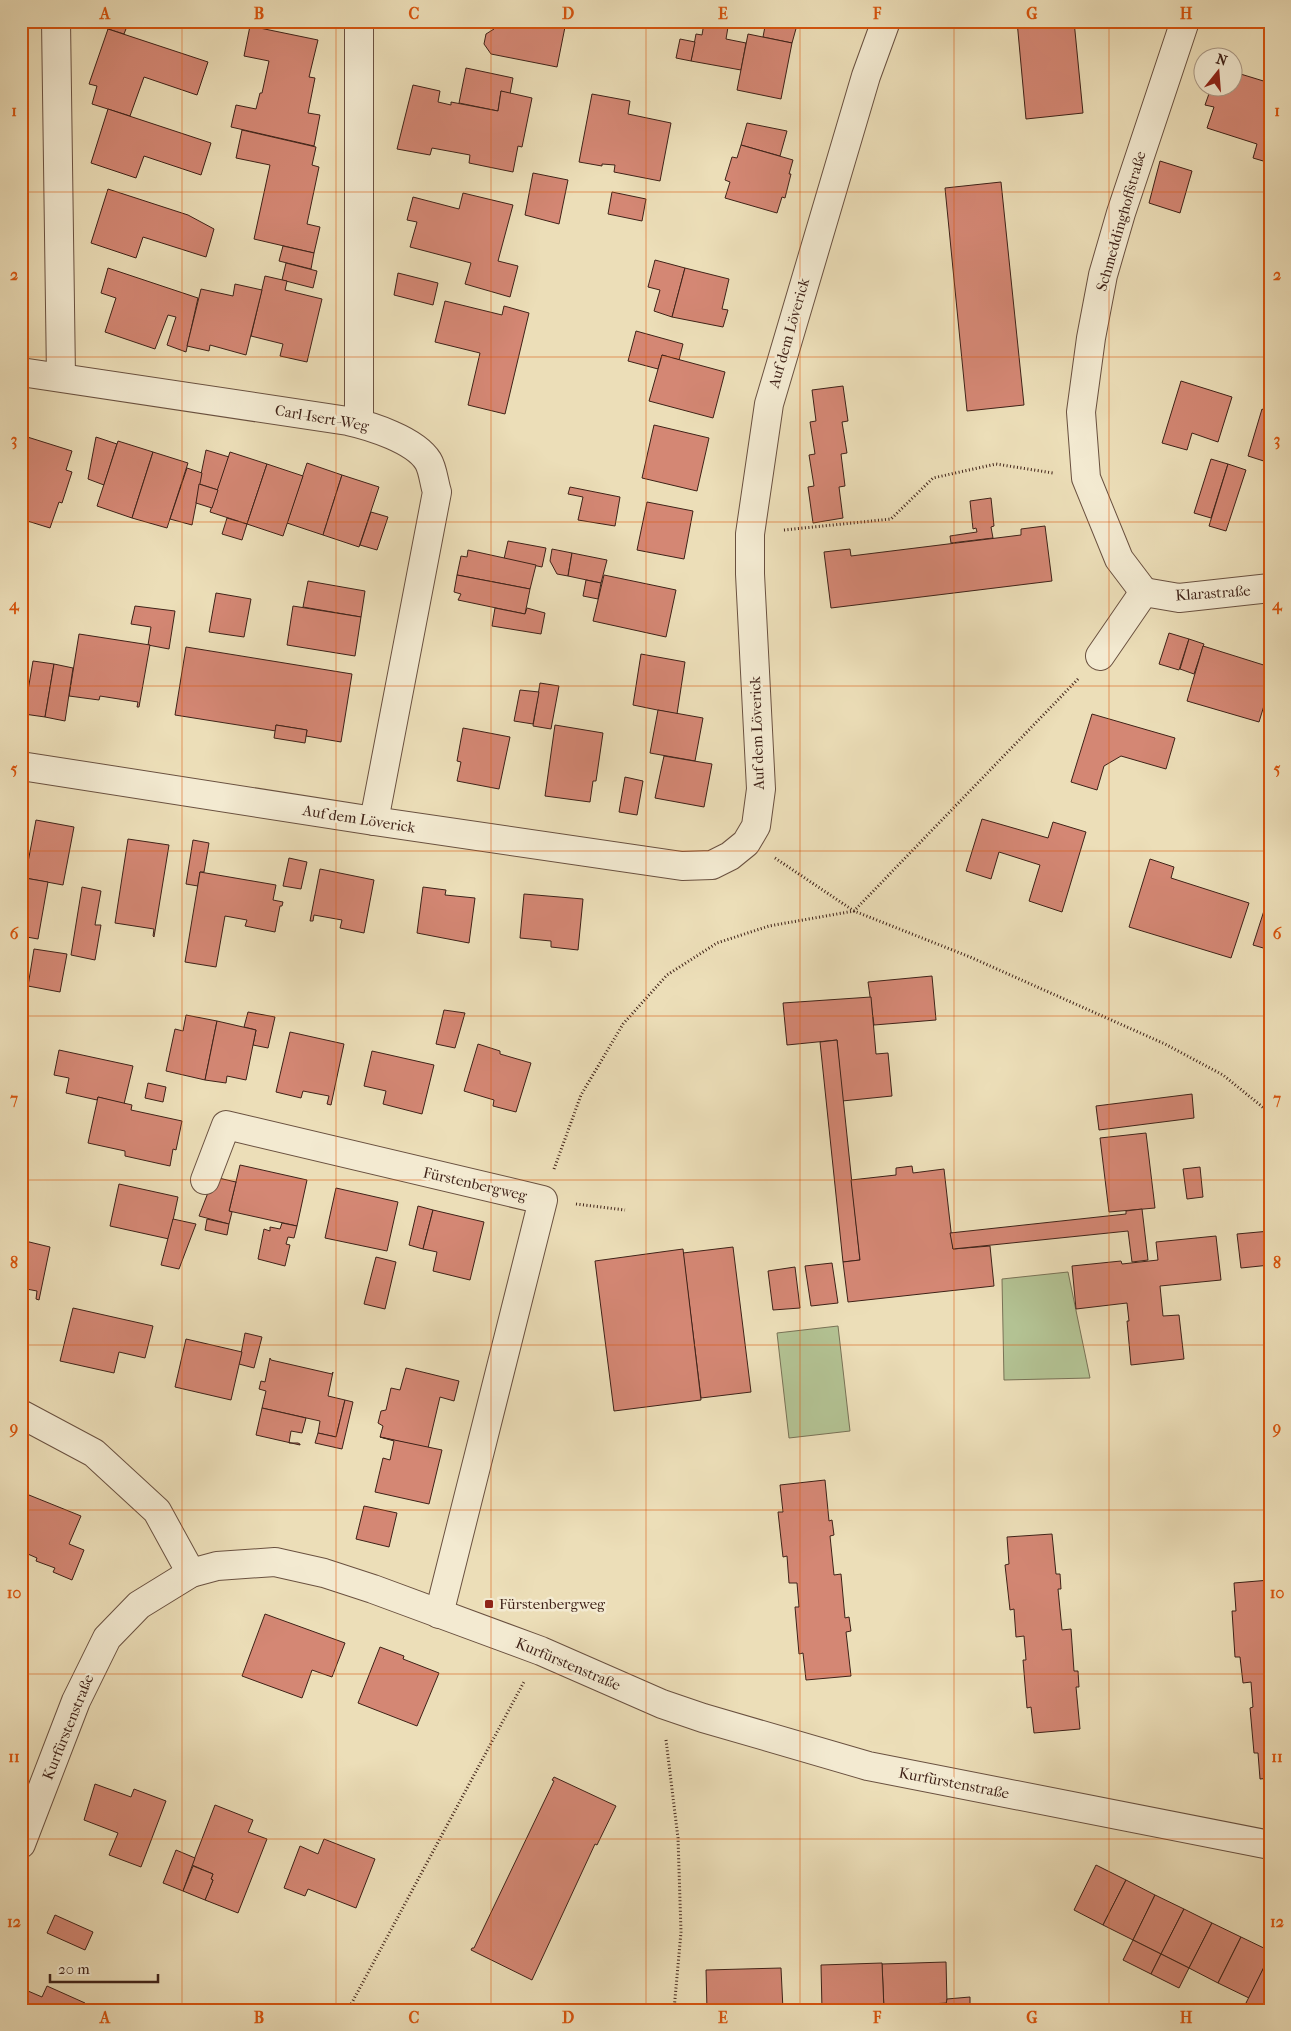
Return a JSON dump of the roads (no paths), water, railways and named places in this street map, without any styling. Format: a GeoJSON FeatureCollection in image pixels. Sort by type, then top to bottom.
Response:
{"type":"FeatureCollection","features":[{"type":"Feature","properties":{"kind":"street"},"geometry":{"type":"LineString","coordinates":[[56,21],[60,377]]}},
{"type":"Feature","properties":{"kind":"street"},"geometry":{"type":"LineString","coordinates":[[358,21],[359,423]]}},
{"type":"Feature","properties":{"kind":"street","name":"Auf dem Löverick"},"geometry":{"type":"LineString","coordinates":[[21,766],[374,821],[682,866],[712,865],[730,856],[746,843],[756,826],[761,788],[750,574],[750,534],[769,404],[807,270],[866,76],[886,21]]}},
{"type":"Feature","properties":{"kind":"street","name":"Schmeddinghoffstraße"},"geometry":{"type":"LineString","coordinates":[[1144,592],[1118,559],[1086,478],[1081,412],[1091,338],[1103,275],[1121,213],[1185,21]]}},
{"type":"Feature","properties":{"kind":"street","name":"Carl-Isert-Weg"},"geometry":{"type":"LineString","coordinates":[[21,372],[359,423],[379,429],[412,446],[429,461],[437,492],[374,821]]}},
{"type":"Feature","properties":{"kind":"street","name":"Klarastraße"},"geometry":{"type":"LineString","coordinates":[[1144,592],[1179,598],[1270,588]]}},
{"type":"Feature","properties":{"kind":"street"},"geometry":{"type":"LineString","coordinates":[[1100,656],[1144,592]]}},
{"type":"Feature","properties":{"kind":"street","name":"Fürstenbergweg"},"geometry":{"type":"LineString","coordinates":[[205,1180],[226,1125],[543,1200],[439,1614]]}},
{"type":"Feature","properties":{"kind":"street"},"geometry":{"type":"LineString","coordinates":[[21,1414],[94,1453],[157,1511],[191,1573]]}},
{"type":"Feature","properties":{"kind":"street","name":"Kurfürstenstraße"},"geometry":{"type":"LineString","coordinates":[[21,1844],[76,1701],[108,1638],[139,1606],[191,1573],[217,1566],[275,1562],[324,1573],[373,1589],[541,1651],[662,1704],[703,1718],[868,1766],[1270,1845]]}},
{"type":"Feature","properties":{"kind":"place","name":"Fürstenbergweg"},"geometry":{"type":"Point","coordinates":[489,1604]}}]}
